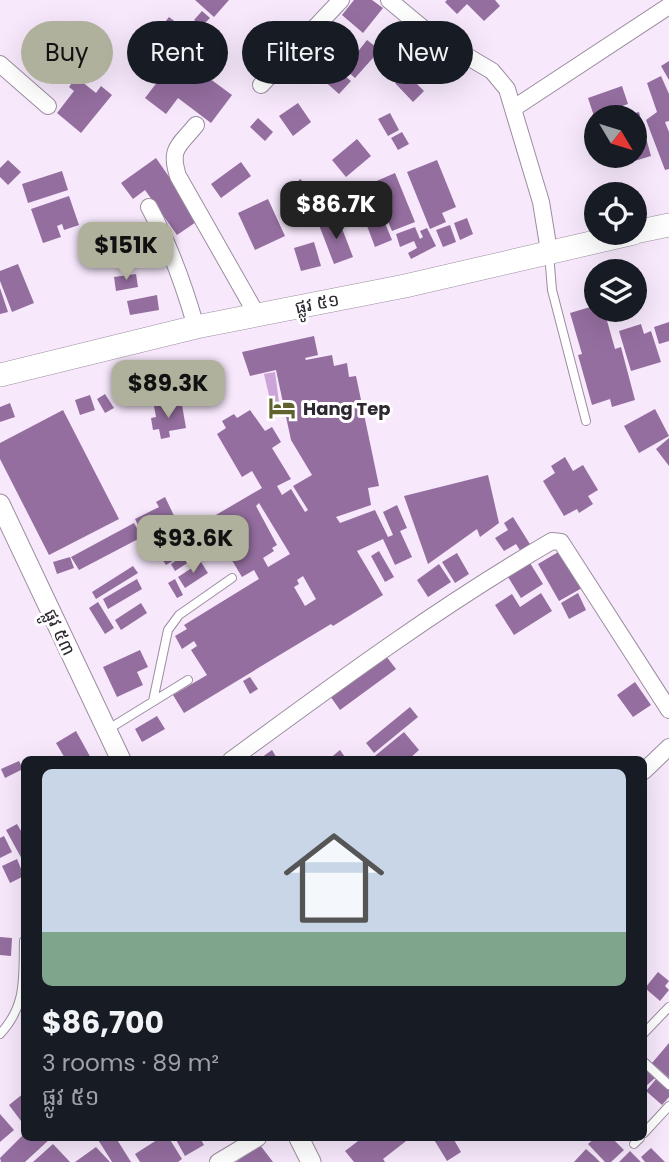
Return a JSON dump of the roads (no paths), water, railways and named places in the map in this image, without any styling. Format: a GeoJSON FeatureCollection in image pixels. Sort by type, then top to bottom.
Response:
{"type":"FeatureCollection","features":[{"type":"Feature","properties":{"kind":"main road","name":"ផ្លូវ ៥១"},"geometry":{"type":"LineString","coordinates":[[647,230],[669,225]]}},
{"type":"Feature","properties":{"kind":"main road","name":"ផ្លូវ ៥១"},"geometry":{"type":"LineString","coordinates":[[0,375],[196,327],[405,286],[584,244]]}},
{"type":"Feature","properties":{"kind":"street"},"geometry":{"type":"LineString","coordinates":[[261,85],[341,0]]}},
{"type":"Feature","properties":{"kind":"street"},"geometry":{"type":"LineString","coordinates":[[389,0],[431,35],[492,72],[507,89],[541,202],[549,251]]}},
{"type":"Feature","properties":{"kind":"street"},"geometry":{"type":"LineString","coordinates":[[514,108],[669,6]]}},
{"type":"Feature","properties":{"kind":"street"},"geometry":{"type":"LineString","coordinates":[[0,64],[48,107]]}},
{"type":"Feature","properties":{"kind":"street"},"geometry":{"type":"LineString","coordinates":[[196,125],[174,153],[177,176],[257,315]]}},
{"type":"Feature","properties":{"kind":"street"},"geometry":{"type":"LineString","coordinates":[[149,207],[181,277],[196,327]]}},
{"type":"Feature","properties":{"kind":"street","name":"ផ្លូវ ៥៣"},"geometry":{"type":"LineString","coordinates":[[0,504],[119,756]]}},
{"type":"Feature","properties":{"kind":"street"},"geometry":{"type":"LineString","coordinates":[[236,756],[488,578],[552,541],[561,542],[669,710]]}},
{"type":"Feature","properties":{"kind":"street"},"geometry":{"type":"LineString","coordinates":[[647,768],[669,747]]}},
{"type":"Feature","properties":{"kind":"street"},"geometry":{"type":"LineString","coordinates":[[218,1162],[252,1141]]}},
{"type":"Feature","properties":{"kind":"street"},"geometry":{"type":"LineString","coordinates":[[300,1141],[310,1162]]}},
{"type":"Feature","properties":{"kind":"lane"},"geometry":{"type":"LineString","coordinates":[[549,251],[552,290],[586,421]]}},
{"type":"Feature","properties":{"kind":"lane"},"geometry":{"type":"LineString","coordinates":[[153,701],[168,630],[179,615],[232,578]]}},
{"type":"Feature","properties":{"kind":"lane"},"geometry":{"type":"LineString","coordinates":[[107,730],[188,680]]}},
{"type":"Feature","properties":{"kind":"lane"},"geometry":{"type":"LineString","coordinates":[[0,1034],[15,1015],[20,1003],[21,988]]}},
{"type":"Feature","properties":{"kind":"lane"},"geometry":{"type":"LineString","coordinates":[[647,1030],[669,1007]]}},
{"type":"Feature","properties":{"kind":"lane"},"geometry":{"type":"LineString","coordinates":[[647,1065],[669,1085]]}},
{"type":"Feature","properties":{"kind":"lane"},"geometry":{"type":"LineString","coordinates":[[647,1130],[669,1106]]}},
{"type":"Feature","properties":{"kind":"place","name":"Hang Tep"},"geometry":{"type":"Point","coordinates":[282,408]}}]}
